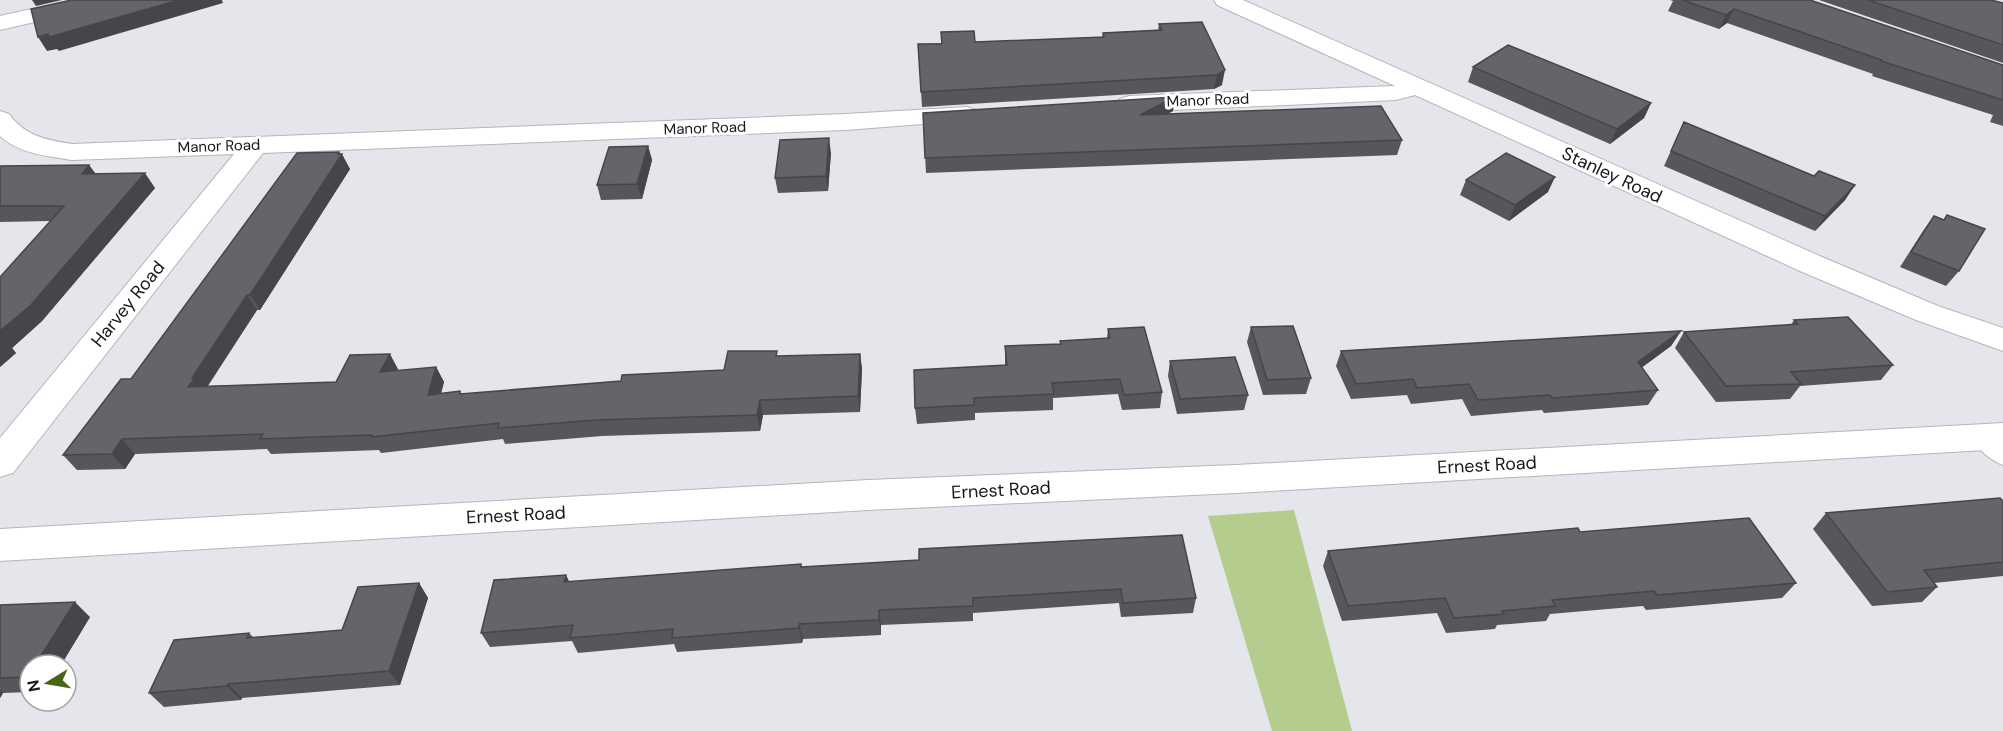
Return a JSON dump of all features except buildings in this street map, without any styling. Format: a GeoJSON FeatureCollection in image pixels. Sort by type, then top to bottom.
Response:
{"type":"FeatureCollection","features":[{"type":"Feature","properties":{"kind":"street"},"geometry":{"type":"LineString","coordinates":[[0,23],[101,0]]}},
{"type":"Feature","properties":{"kind":"street","name":"Stanley Road"},"geometry":{"type":"LineString","coordinates":[[1225,0],[1420,86],[1810,264],[1927,313],[2003,340]]}},
{"type":"Feature","properties":{"kind":"street","name":"Manor Road"},"geometry":{"type":"LineString","coordinates":[[1104,106],[1187,100],[1396,93],[1420,86]]}},
{"type":"Feature","properties":{"kind":"street","name":"Manor Road"},"geometry":{"type":"LineString","coordinates":[[0,119],[6,130],[28,144],[72,152],[845,122],[986,113]]}},
{"type":"Feature","properties":{"kind":"street","name":"Harvey Road"},"geometry":{"type":"LineString","coordinates":[[0,463],[255,145]]}},
{"type":"Feature","properties":{"kind":"street","name":"Ernest Road"},"geometry":{"type":"LineString","coordinates":[[0,545],[868,495],[1248,479],[1997,442]]}},
{"type":"Feature","properties":{"kind":"green space"},"geometry":{"type":"Polygon","coordinates":[[[1294,510],[1352,731],[1272,731],[1208,516],[1294,510]]]}}]}
